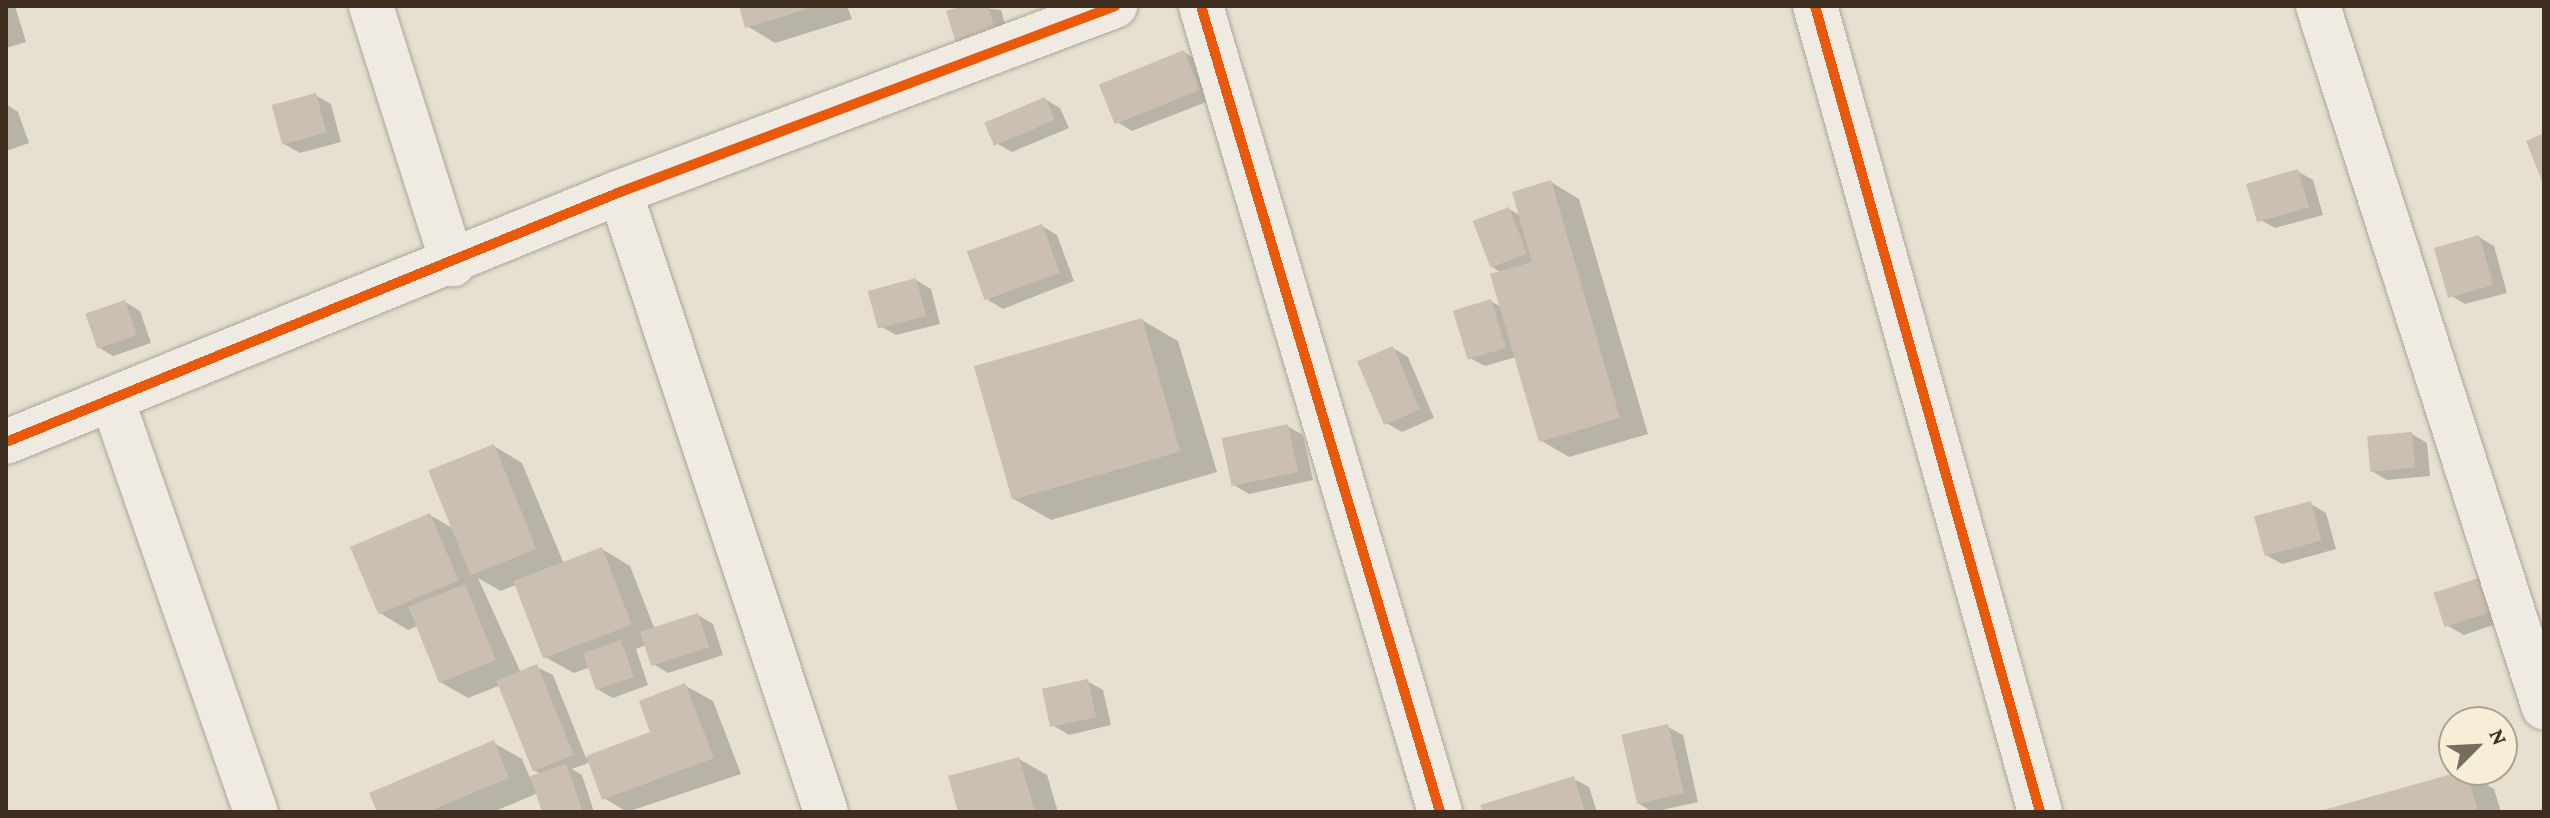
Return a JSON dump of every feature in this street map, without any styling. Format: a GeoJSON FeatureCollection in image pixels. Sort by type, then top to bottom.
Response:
{"type":"FeatureCollection","features":[{"type":"Feature","properties":{"kind":"street"},"geometry":{"type":"LineString","coordinates":[[371,6],[453,264]]}},
{"type":"Feature","properties":{"kind":"street"},"geometry":{"type":"LineString","coordinates":[[6,442],[113,402],[453,264],[620,192],[1058,16],[1115,6]]}},
{"type":"Feature","properties":{"kind":"street"},"geometry":{"type":"LineString","coordinates":[[1201,6],[1440,812]]}},
{"type":"Feature","properties":{"kind":"street"},"geometry":{"type":"LineString","coordinates":[[1815,6],[2040,812]]}},
{"type":"Feature","properties":{"kind":"street"},"geometry":{"type":"LineString","coordinates":[[2318,6],[2544,708]]}},
{"type":"Feature","properties":{"kind":"street"},"geometry":{"type":"LineString","coordinates":[[620,192],[826,812]]}},
{"type":"Feature","properties":{"kind":"street"},"geometry":{"type":"LineString","coordinates":[[113,402],[256,812]]}},
{"type":"Feature","properties":{"kind":"building"},"geometry":{"type":"Polygon","coordinates":[[[739,6],[814,6],[814,7],[745,28],[739,6]]]}},
{"type":"Feature","properties":{"kind":"building"},"geometry":{"type":"Polygon","coordinates":[[[962,6],[988,6],[999,44],[960,56],[946,11],[962,6]]]}},
{"type":"Feature","properties":{"kind":"building"},"geometry":{"type":"Polygon","coordinates":[[[1184,50],[1200,90],[1115,124],[1099,84],[1184,50]]]}},
{"type":"Feature","properties":{"kind":"building"},"geometry":{"type":"Polygon","coordinates":[[[316,93],[327,133],[282,145],[272,105],[316,93]]]}},
{"type":"Feature","properties":{"kind":"building"},"geometry":{"type":"Polygon","coordinates":[[[1045,97],[1055,120],[994,146],[984,123],[1045,97]]]}},
{"type":"Feature","properties":{"kind":"building"},"geometry":{"type":"Polygon","coordinates":[[[2544,133],[2544,186],[2526,141],[2544,133]]]}},
{"type":"Feature","properties":{"kind":"building"},"geometry":{"type":"Polygon","coordinates":[[[2298,169],[2309,207],[2257,222],[2246,184],[2298,169]]]}},
{"type":"Feature","properties":{"kind":"building"},"geometry":{"type":"Polygon","coordinates":[[[1551,180],[1620,418],[1539,442],[1490,274],[1532,262],[1512,192],[1551,180]]]}},
{"type":"Feature","properties":{"kind":"building"},"geometry":{"type":"Polygon","coordinates":[[[1509,207],[1527,254],[1491,268],[1473,221],[1509,207]]]}},
{"type":"Feature","properties":{"kind":"building"},"geometry":{"type":"Polygon","coordinates":[[[1042,224],[1060,273],[985,300],[967,251],[1042,224]]]}},
{"type":"Feature","properties":{"kind":"building"},"geometry":{"type":"Polygon","coordinates":[[[2479,235],[2493,285],[2448,298],[2434,248],[2479,235]]]}},
{"type":"Feature","properties":{"kind":"building"},"geometry":{"type":"Polygon","coordinates":[[[916,278],[926,316],[878,329],[868,291],[916,278]]]}},
{"type":"Feature","properties":{"kind":"building"},"geometry":{"type":"Polygon","coordinates":[[[1491,299],[1506,348],[1468,359],[1453,311],[1491,299]]]}},
{"type":"Feature","properties":{"kind":"building"},"geometry":{"type":"Polygon","coordinates":[[[125,300],[137,335],[97,349],[85,314],[125,300]]]}},
{"type":"Feature","properties":{"kind":"building"},"geometry":{"type":"Polygon","coordinates":[[[1142,318],[1180,452],[1012,500],[974,366],[1142,318]]]}},
{"type":"Feature","properties":{"kind":"building"},"geometry":{"type":"Polygon","coordinates":[[[1393,346],[1420,410],[1384,425],[1357,361],[1393,346]]]}},
{"type":"Feature","properties":{"kind":"building"},"geometry":{"type":"Polygon","coordinates":[[[1288,424],[1298,472],[1232,486],[1221,438],[1288,424]]]}},
{"type":"Feature","properties":{"kind":"building"},"geometry":{"type":"Polygon","coordinates":[[[2412,432],[2415,468],[2370,472],[2367,436],[2412,432]]]}},
{"type":"Feature","properties":{"kind":"building"},"geometry":{"type":"Polygon","coordinates":[[[494,444],[536,549],[471,575],[428,471],[494,444]]]}},
{"type":"Feature","properties":{"kind":"building"},"geometry":{"type":"Polygon","coordinates":[[[2311,501],[2322,541],[2265,556],[2254,516],[2311,501]]]}},
{"type":"Feature","properties":{"kind":"building"},"geometry":{"type":"Polygon","coordinates":[[[430,513],[459,580],[378,614],[350,547],[430,513]]]}},
{"type":"Feature","properties":{"kind":"building"},"geometry":{"type":"Polygon","coordinates":[[[602,547],[632,624],[543,659],[513,581],[602,547]]]}},
{"type":"Feature","properties":{"kind":"building"},"geometry":{"type":"Polygon","coordinates":[[[2479,578],[2490,612],[2444,627],[2433,593],[2479,578]]]}},
{"type":"Feature","properties":{"kind":"building"},"geometry":{"type":"Polygon","coordinates":[[[465,584],[496,660],[439,683],[408,607],[465,584]]]}},
{"type":"Feature","properties":{"kind":"building"},"geometry":{"type":"Polygon","coordinates":[[[698,613],[709,647],[651,666],[640,632],[698,613]]]}},
{"type":"Feature","properties":{"kind":"building"},"geometry":{"type":"Polygon","coordinates":[[[621,640],[634,677],[596,690],[583,653],[621,640]]]}},
{"type":"Feature","properties":{"kind":"building"},"geometry":{"type":"Polygon","coordinates":[[[537,664],[574,755],[533,771],[496,680],[537,664]]]}},
{"type":"Feature","properties":{"kind":"building"},"geometry":{"type":"Polygon","coordinates":[[[1088,679],[1096,717],[1050,727],[1042,689],[1088,679]]]}},
{"type":"Feature","properties":{"kind":"building"},"geometry":{"type":"Polygon","coordinates":[[[685,683],[714,758],[602,800],[586,756],[650,732],[639,701],[685,683]]]}},
{"type":"Feature","properties":{"kind":"building"},"geometry":{"type":"Polygon","coordinates":[[[1668,724],[1684,793],[1637,804],[1621,735],[1668,724]]]}},
{"type":"Feature","properties":{"kind":"building"},"geometry":{"type":"Polygon","coordinates":[[[494,740],[509,778],[427,812],[377,812],[369,793],[494,740]]]}},
{"type":"Feature","properties":{"kind":"building"},"geometry":{"type":"Polygon","coordinates":[[[1019,757],[1035,812],[958,812],[948,776],[1019,757]]]}},
{"type":"Feature","properties":{"kind":"building"},"geometry":{"type":"Polygon","coordinates":[[[566,764],[583,812],[542,812],[530,776],[566,764]]]}},
{"type":"Feature","properties":{"kind":"building"},"geometry":{"type":"Polygon","coordinates":[[[1574,776],[1585,812],[1483,812],[1480,805],[1574,776]]]}},
{"type":"Feature","properties":{"kind":"building"},"geometry":{"type":"Polygon","coordinates":[[[2438,778],[2438,786],[2471,786],[2478,812],[2320,812],[2438,778]]]}},
{"type":"Feature","properties":{"kind":"cycle path"},"geometry":{"type":"LineString","coordinates":[[6,442],[620,192],[1115,6]]}},
{"type":"Feature","properties":{"kind":"cycle path"},"geometry":{"type":"LineString","coordinates":[[1201,6],[1440,812]]}},
{"type":"Feature","properties":{"kind":"cycle path"},"geometry":{"type":"LineString","coordinates":[[1815,6],[2040,812]]}}]}
